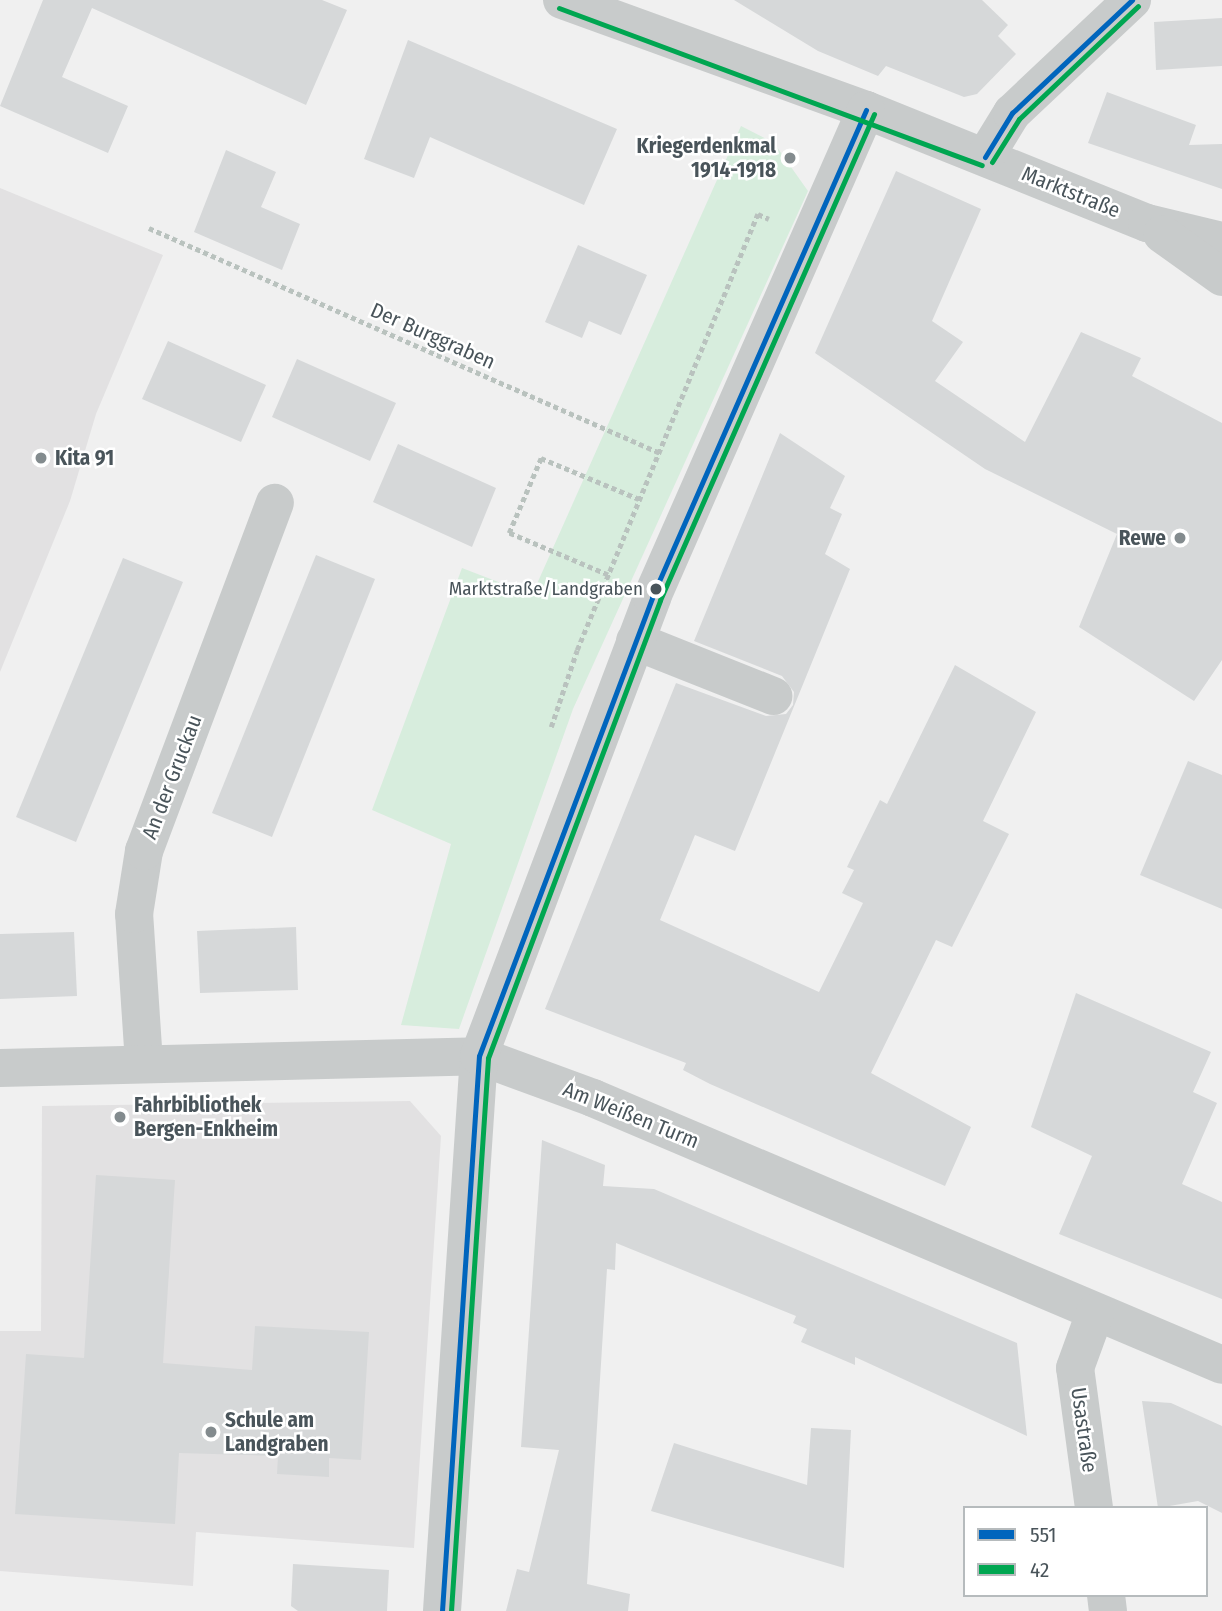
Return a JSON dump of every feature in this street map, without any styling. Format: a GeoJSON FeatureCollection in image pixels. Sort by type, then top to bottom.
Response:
{"type":"FeatureCollection","features":[{"type":"Feature","properties":{"kind":"street","name":"Marktstraße"},"geometry":{"type":"LineString","coordinates":[[562,0],[866,110],[1147,223],[1222,241]]}},
{"type":"Feature","properties":{"kind":"street"},"geometry":{"type":"LineString","coordinates":[[985,157],[1012,113],[1132,0]]}},
{"type":"Feature","properties":{"kind":"street"},"geometry":{"type":"LineString","coordinates":[[442,1611],[479,1056],[635,640],[704,474],[866,110]]}},
{"type":"Feature","properties":{"kind":"street","name":"Marktstraße"},"geometry":{"type":"LineString","coordinates":[[1147,223],[1222,277]]}},
{"type":"Feature","properties":{"kind":"street","name":"An der Gruckau"},"geometry":{"type":"LineString","coordinates":[[144,1063],[134,914],[144,851],[275,503]]}},
{"type":"Feature","properties":{"kind":"street"},"geometry":{"type":"LineString","coordinates":[[635,640],[773,696]]}},
{"type":"Feature","properties":{"kind":"street","name":"Am Weißen Turm"},"geometry":{"type":"LineString","coordinates":[[0,1068],[479,1056],[605,1103],[1222,1366]]}},
{"type":"Feature","properties":{"kind":"street","name":"Usastraße"},"geometry":{"type":"LineString","coordinates":[[1094,1506],[1075,1368],[1095,1313]]}},
{"type":"Feature","properties":{"kind":"path","name":"Der Burggraben"},"geometry":{"type":"LineString","coordinates":[[149,228],[704,474]]}},
{"type":"Feature","properties":{"kind":"path"},"geometry":{"type":"LineString","coordinates":[[608,575],[509,533],[541,458],[639,499]]}},
{"type":"Feature","properties":{"kind":"shaded area","name":"Kita 91"},"geometry":{"type":"Polygon","coordinates":[[[0,188],[163,255],[96,414],[70,501],[0,672],[0,188]]]}},
{"type":"Feature","properties":{"kind":"shaded area","name":"Schule am Landgraben"},"geometry":{"type":"Polygon","coordinates":[[[410,1101],[441,1136],[414,1548],[196,1532],[193,1586],[0,1571],[0,1331],[41,1331],[42,1106],[410,1101]]]}},
{"type":"Feature","properties":{"kind":"green space"},"geometry":{"type":"Polygon","coordinates":[[[741,126],[774,143],[808,191],[573,709],[459,1029],[401,1025],[451,844],[372,810],[462,568],[532,595],[741,126]]]}},
{"type":"Feature","properties":{"kind":"building"},"geometry":{"type":"Polygon","coordinates":[[[43,0],[322,0],[347,10],[306,105],[92,8],[62,77],[128,106],[108,153],[0,106],[43,0]]]}},
{"type":"Feature","properties":{"kind":"building"},"geometry":{"type":"Polygon","coordinates":[[[734,0],[982,0],[1008,25],[998,36],[1016,54],[977,94],[964,97],[886,66],[878,76],[818,51],[734,0]]]}},
{"type":"Feature","properties":{"kind":"building"},"geometry":{"type":"Polygon","coordinates":[[[1222,18],[1222,66],[1156,70],[1154,22],[1222,18]]]}},
{"type":"Feature","properties":{"kind":"building"},"geometry":{"type":"Polygon","coordinates":[[[408,40],[617,129],[584,205],[430,137],[414,178],[364,159],[408,40]]]}},
{"type":"Feature","properties":{"kind":"building"},"geometry":{"type":"Polygon","coordinates":[[[1107,92],[1196,125],[1189,145],[1222,144],[1222,189],[1088,143],[1107,92]]]}},
{"type":"Feature","properties":{"kind":"building"},"geometry":{"type":"Polygon","coordinates":[[[226,150],[276,172],[261,207],[300,224],[282,270],[194,232],[226,150]]]}},
{"type":"Feature","properties":{"kind":"building"},"geometry":{"type":"Polygon","coordinates":[[[896,171],[981,209],[932,321],[963,342],[935,381],[1025,442],[1081,332],[1141,358],[1132,376],[1222,423],[1222,660],[1194,701],[1079,627],[1117,534],[985,469],[815,353],[896,171]]]}},
{"type":"Feature","properties":{"kind":"building"},"geometry":{"type":"Polygon","coordinates":[[[578,245],[647,275],[621,335],[589,321],[582,338],[545,322],[578,245]]]}},
{"type":"Feature","properties":{"kind":"building"},"geometry":{"type":"Polygon","coordinates":[[[168,341],[266,385],[241,442],[142,399],[168,341]]]}},
{"type":"Feature","properties":{"kind":"building"},"geometry":{"type":"Polygon","coordinates":[[[297,359],[396,403],[370,461],[272,417],[297,359]]]}},
{"type":"Feature","properties":{"kind":"building"},"geometry":{"type":"Polygon","coordinates":[[[780,433],[845,476],[830,508],[842,514],[825,554],[850,569],[735,851],[695,835],[660,920],[819,992],[863,903],[842,893],[854,870],[847,867],[880,800],[887,804],[955,665],[1036,712],[983,821],[1009,834],[952,947],[936,940],[871,1073],[971,1127],[945,1186],[710,1084],[683,1070],[686,1063],[545,1009],[676,683],[766,716],[786,714],[793,705],[794,692],[782,676],[694,641],[780,433]]]}},
{"type":"Feature","properties":{"kind":"building"},"geometry":{"type":"Polygon","coordinates":[[[398,444],[496,488],[472,547],[373,502],[398,444]]]}},
{"type":"Feature","properties":{"kind":"building"},"geometry":{"type":"Polygon","coordinates":[[[316,555],[375,579],[272,837],[212,813],[316,555]]]}},
{"type":"Feature","properties":{"kind":"building"},"geometry":{"type":"Polygon","coordinates":[[[123,558],[183,582],[76,842],[16,817],[123,558]]]}},
{"type":"Feature","properties":{"kind":"building"},"geometry":{"type":"Polygon","coordinates":[[[1188,761],[1222,775],[1222,909],[1140,875],[1188,761]]]}},
{"type":"Feature","properties":{"kind":"building"},"geometry":{"type":"Polygon","coordinates":[[[296,927],[298,990],[200,993],[197,931],[296,927]]]}},
{"type":"Feature","properties":{"kind":"building"},"geometry":{"type":"Polygon","coordinates":[[[74,932],[77,996],[0,999],[0,934],[74,932]]]}},
{"type":"Feature","properties":{"kind":"building"},"geometry":{"type":"Polygon","coordinates":[[[1076,993],[1211,1052],[1193,1092],[1217,1103],[1182,1184],[1222,1202],[1222,1299],[1059,1234],[1092,1156],[1031,1127],[1076,993]]]}},
{"type":"Feature","properties":{"kind":"building"},"geometry":{"type":"Polygon","coordinates":[[[542,1140],[605,1165],[603,1186],[654,1189],[1017,1343],[1027,1436],[855,1357],[855,1365],[801,1342],[807,1329],[793,1323],[796,1316],[616,1243],[615,1270],[607,1269],[587,1584],[630,1594],[628,1611],[506,1611],[517,1569],[529,1572],[559,1450],[521,1447],[542,1140]]]}},
{"type":"Feature","properties":{"kind":"building"},"geometry":{"type":"Polygon","coordinates":[[[96,1175],[175,1180],[163,1363],[252,1370],[255,1326],[369,1332],[361,1460],[329,1458],[329,1477],[277,1474],[278,1456],[179,1453],[175,1524],[15,1514],[26,1354],[84,1358],[96,1175]]]}},
{"type":"Feature","properties":{"kind":"building"},"geometry":{"type":"Polygon","coordinates":[[[1142,1401],[1171,1403],[1222,1426],[1222,1513],[1198,1501],[1158,1506],[1142,1401]]]}},
{"type":"Feature","properties":{"kind":"building"},"geometry":{"type":"Polygon","coordinates":[[[811,1428],[851,1430],[844,1568],[651,1511],[674,1443],[807,1485],[811,1428]]]}},
{"type":"Feature","properties":{"kind":"building"},"geometry":{"type":"Polygon","coordinates":[[[293,1564],[389,1570],[387,1611],[298,1611],[291,1606],[293,1564]]]}},
{"type":"Feature","properties":{"kind":"transit line","name":"551"},"geometry":{"type":"LineString","coordinates":[[985,157],[1012,113],[1132,0]]}},
{"type":"Feature","properties":{"kind":"transit line","name":"42"},"geometry":{"type":"LineString","coordinates":[[992,162],[1019,119],[1138,6]]}},
{"type":"Feature","properties":{"kind":"transit line","name":"42"},"geometry":{"type":"LineString","coordinates":[[559,8],[982,165]]}},
{"type":"Feature","properties":{"kind":"transit line","name":"551"},"geometry":{"type":"LineString","coordinates":[[442,1611],[479,1056],[652,597],[866,110]]}},
{"type":"Feature","properties":{"kind":"transit line","name":"42"},"geometry":{"type":"LineString","coordinates":[[451,1611],[488,1058],[660,600],[874,114]]}},
{"type":"Feature","properties":{"kind":"place","name":"Kriegerdenkmal 1914-1918"},"geometry":{"type":"Point","coordinates":[790,158]}},
{"type":"Feature","properties":{"kind":"place","name":"Kita 91"},"geometry":{"type":"Point","coordinates":[41,458]}},
{"type":"Feature","properties":{"kind":"place","name":"Rewe"},"geometry":{"type":"Point","coordinates":[1180,538]}},
{"type":"Feature","properties":{"kind":"place","name":"Marktstraße/Landgraben"},"geometry":{"type":"Point","coordinates":[656,589]}},
{"type":"Feature","properties":{"kind":"place","name":"Fahrbibliothek Bergen-Enkheim"},"geometry":{"type":"Point","coordinates":[120,1117]}},
{"type":"Feature","properties":{"kind":"place","name":"Schule am Landgraben"},"geometry":{"type":"Point","coordinates":[211,1432]}}]}
